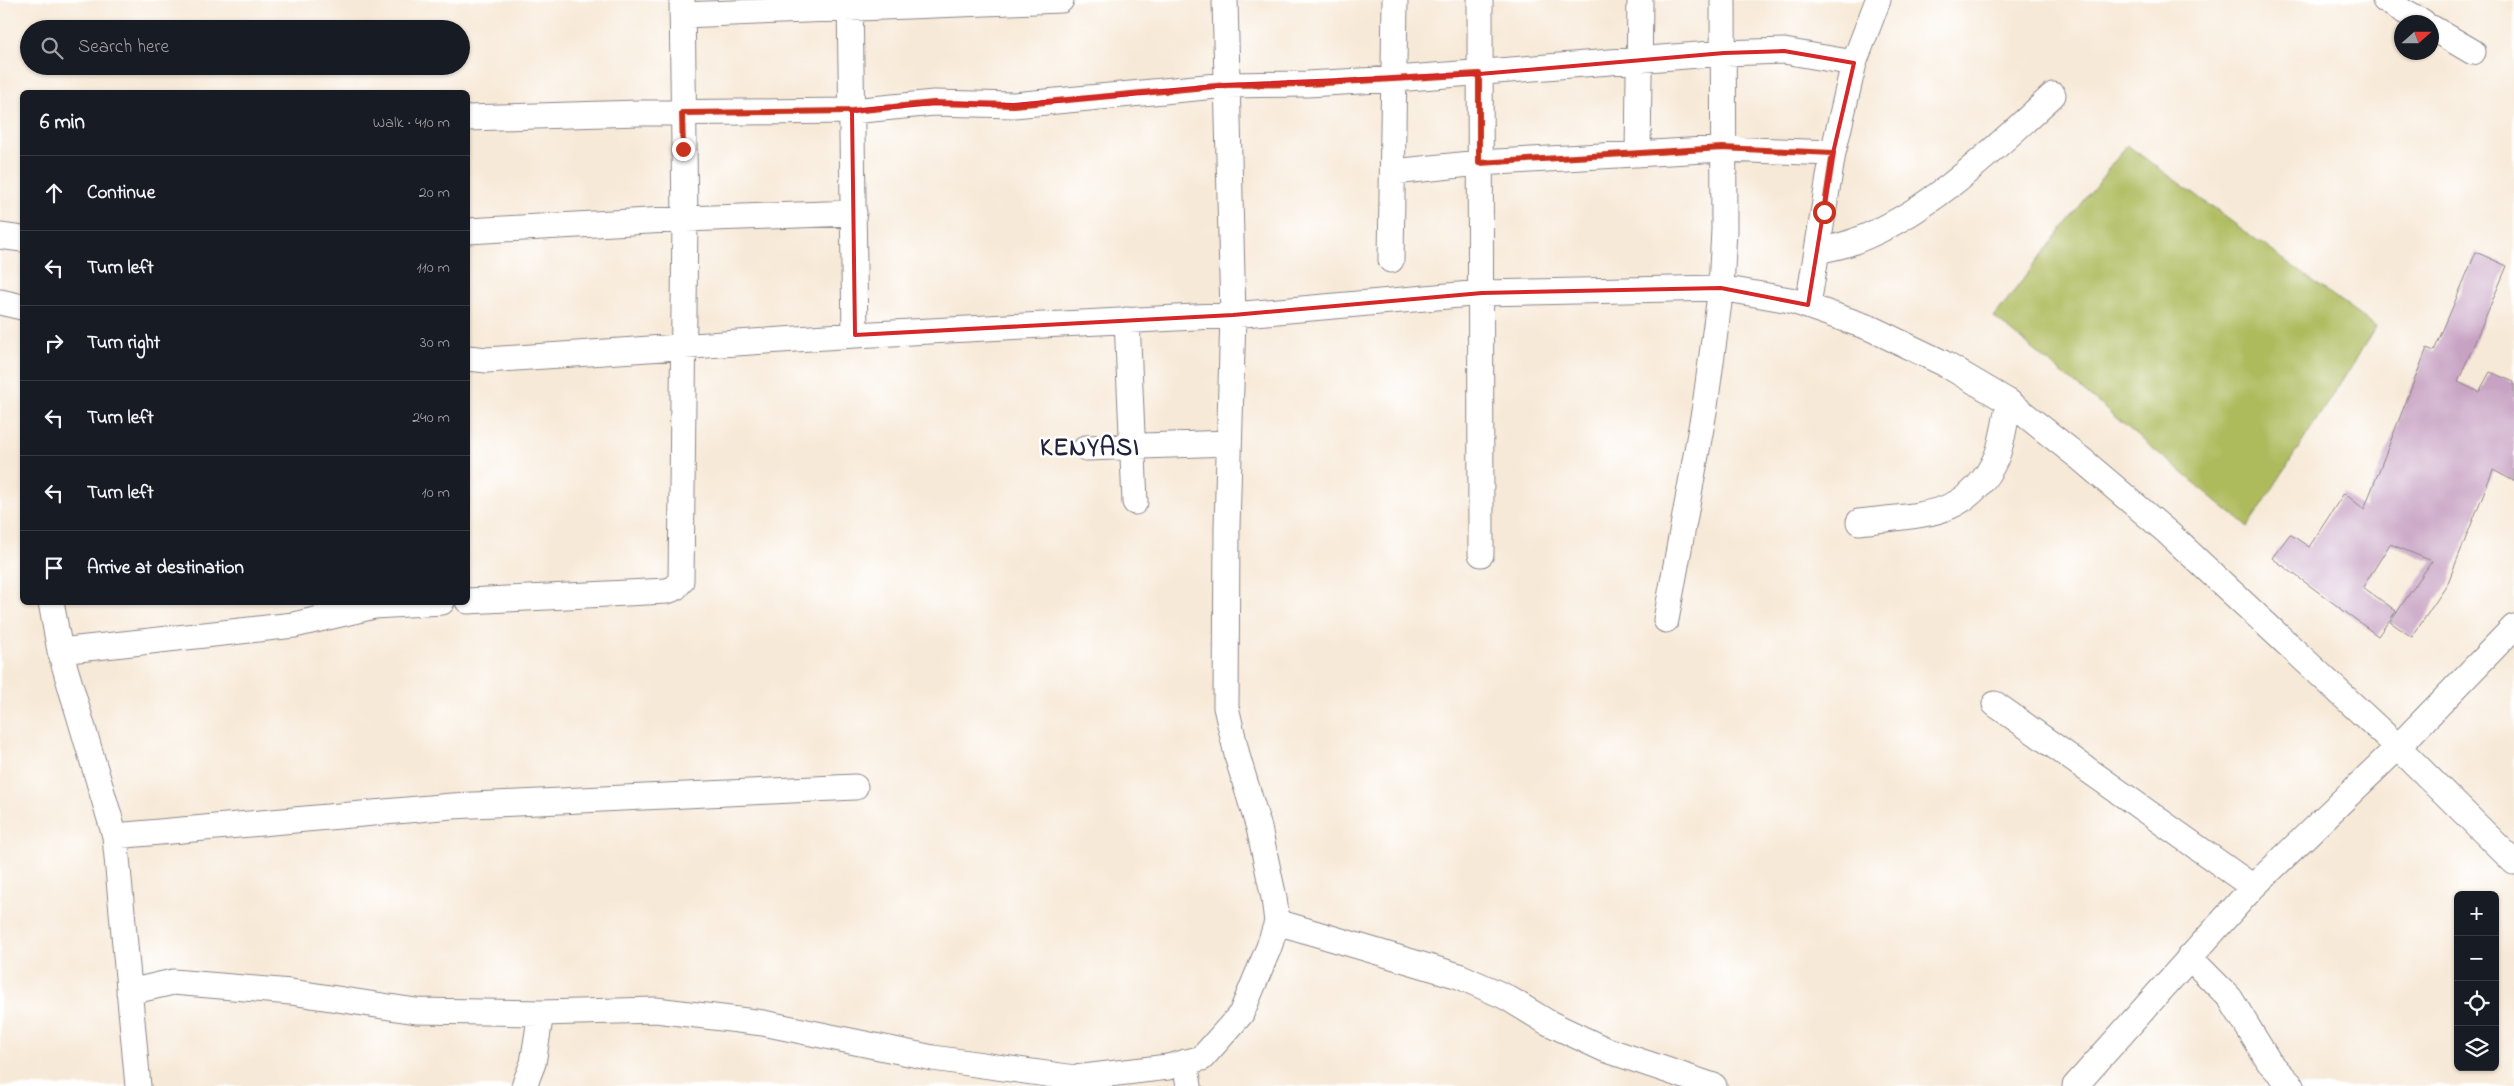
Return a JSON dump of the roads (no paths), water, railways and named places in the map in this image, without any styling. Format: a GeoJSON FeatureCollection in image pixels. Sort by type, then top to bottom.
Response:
{"type":"FeatureCollection","features":[{"type":"Feature","properties":{"kind":"street"},"geometry":{"type":"LineString","coordinates":[[470,601],[667,591],[675,588],[681,581],[685,219],[682,7],[1061,0]]}},
{"type":"Feature","properties":{"kind":"street"},"geometry":{"type":"LineString","coordinates":[[129,992],[173,982],[291,992],[416,1011],[541,1013],[666,1011],[763,1023],[933,1058],[1075,1078],[1168,1067],[1187,1074],[1241,1014],[1269,947],[1277,922],[1274,898],[1259,828],[1238,758],[1226,707],[1229,443],[1233,315],[1225,0]]}},
{"type":"Feature","properties":{"kind":"street"},"geometry":{"type":"LineString","coordinates":[[1391,260],[1396,79],[1395,0]]}},
{"type":"Feature","properties":{"kind":"street"},"geometry":{"type":"LineString","coordinates":[[1480,0],[1481,554]]}},
{"type":"Feature","properties":{"kind":"street"},"geometry":{"type":"LineString","coordinates":[[1638,154],[1640,0]]}},
{"type":"Feature","properties":{"kind":"street"},"geometry":{"type":"LineString","coordinates":[[1666,620],[1705,406],[1721,288],[1724,230],[1722,148],[1723,0]]}},
{"type":"Feature","properties":{"kind":"street"},"geometry":{"type":"LineString","coordinates":[[1808,305],[1833,153],[1854,62],[1878,0]]}},
{"type":"Feature","properties":{"kind":"street"},"geometry":{"type":"LineString","coordinates":[[2385,0],[2411,15]]}},
{"type":"Feature","properties":{"kind":"street"},"geometry":{"type":"LineString","coordinates":[[851,5],[855,335]]}},
{"type":"Feature","properties":{"kind":"street"},"geometry":{"type":"LineString","coordinates":[[2439,32],[2473,52]]}},
{"type":"Feature","properties":{"kind":"street"},"geometry":{"type":"LineString","coordinates":[[470,118],[852,111],[934,103],[1014,105],[1227,85],[1307,84],[1479,74],[1724,53],[1784,51],[1854,62]]}},
{"type":"Feature","properties":{"kind":"street"},"geometry":{"type":"LineString","coordinates":[[1818,251],[1855,241],[1911,213],[1997,146],[2053,95]]}},
{"type":"Feature","properties":{"kind":"street"},"geometry":{"type":"LineString","coordinates":[[1394,172],[1479,163],[1722,148],[1833,153]]}},
{"type":"Feature","properties":{"kind":"street"},"geometry":{"type":"LineString","coordinates":[[470,231],[685,219],[854,213]]}},
{"type":"Feature","properties":{"kind":"street"},"geometry":{"type":"LineString","coordinates":[[0,236],[20,239]]}},
{"type":"Feature","properties":{"kind":"street"},"geometry":{"type":"LineString","coordinates":[[470,358],[487,360],[855,335],[1233,315],[1482,293],[1721,288],[1808,305],[1878,332],[1943,363],[2009,402],[2167,532],[2398,747],[2514,862]]}},
{"type":"Feature","properties":{"kind":"street"},"geometry":{"type":"LineString","coordinates":[[0,302],[20,307]]}},
{"type":"Feature","properties":{"kind":"street"},"geometry":{"type":"LineString","coordinates":[[1127,320],[1135,502]]}},
{"type":"Feature","properties":{"kind":"street"},"geometry":{"type":"LineString","coordinates":[[1859,522],[1945,510],[1975,491],[1996,457],[2009,402]]}},
{"type":"Feature","properties":{"kind":"street"},"geometry":{"type":"LineString","coordinates":[[1086,448],[1229,443]]}},
{"type":"Feature","properties":{"kind":"street"},"geometry":{"type":"LineString","coordinates":[[52,605],[60,651],[115,836],[138,1086]]}},
{"type":"Feature","properties":{"kind":"street"},"geometry":{"type":"LineString","coordinates":[[60,651],[294,625],[374,606],[391,605]]}},
{"type":"Feature","properties":{"kind":"street"},"geometry":{"type":"LineString","coordinates":[[2076,1086],[2253,887],[2398,747],[2514,627]]}},
{"type":"Feature","properties":{"kind":"street"},"geometry":{"type":"LineString","coordinates":[[1995,704],[2253,887]]}},
{"type":"Feature","properties":{"kind":"street"},"geometry":{"type":"LineString","coordinates":[[115,836],[452,806],[855,787]]}},
{"type":"Feature","properties":{"kind":"street"},"geometry":{"type":"LineString","coordinates":[[1277,922],[1459,976],[1506,997],[1547,1022],[1604,1049],[1714,1086]]}},
{"type":"Feature","properties":{"kind":"street"},"geometry":{"type":"LineString","coordinates":[[2189,958],[2230,998],[2269,1062],[2292,1086]]}},
{"type":"Feature","properties":{"kind":"street"},"geometry":{"type":"LineString","coordinates":[[524,1086],[533,1063],[541,1013]]}},
{"type":"Feature","properties":{"kind":"district","name":"KENYASI"},"geometry":{"type":"Point","coordinates":[1090,449]}}]}
